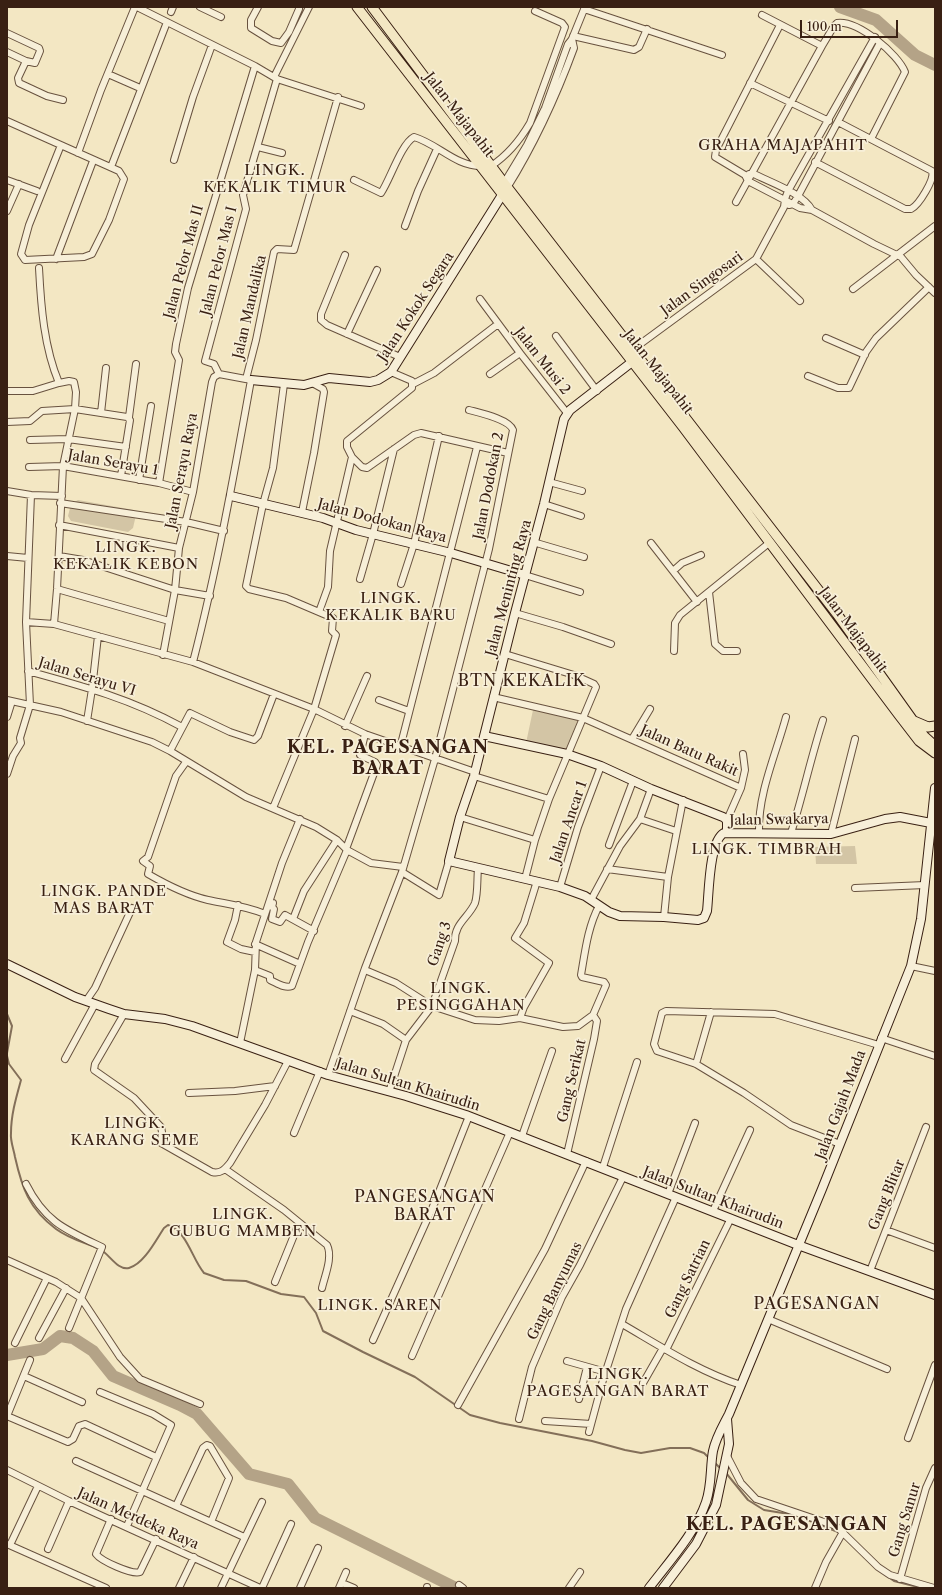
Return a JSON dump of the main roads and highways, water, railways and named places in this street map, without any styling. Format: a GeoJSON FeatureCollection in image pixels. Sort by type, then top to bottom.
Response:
{"type":"FeatureCollection","features":[{"type":"Feature","properties":{"kind":"main road","name":"Jalan Majapahit"},"geometry":{"type":"LineString","coordinates":[[357,7],[481,166],[504,189],[604,319],[632,362],[757,519],[837,614],[912,720],[924,736],[935,746]]}},
{"type":"Feature","properties":{"kind":"main road","name":"Jalan Majapahit"},"geometry":{"type":"LineString","coordinates":[[372,7],[491,166],[504,189]]}},
{"type":"Feature","properties":{"kind":"main road","name":"Jalan Majapahit"},"geometry":{"type":"LineString","coordinates":[[604,319],[632,350],[746,505]]}},
{"type":"Feature","properties":{"kind":"main road","name":"Jalan Majapahit"},"geometry":{"type":"LineString","coordinates":[[757,519],[769,542],[919,741],[935,753]]}},
{"type":"Feature","properties":{"kind":"main road"},"geometry":{"type":"LineString","coordinates":[[912,720],[928,727],[935,726]]}},
{"type":"Feature","properties":{"kind":"waterway"},"geometry":{"type":"LineString","coordinates":[[840,7],[876,20],[915,55],[935,65]]}},
{"type":"Feature","properties":{"kind":"waterway"},"geometry":{"type":"LineString","coordinates":[[7,1014],[12,1026],[7,1053]]}},
{"type":"Feature","properties":{"kind":"waterway"},"geometry":{"type":"LineString","coordinates":[[7,1056],[9,1064],[21,1080],[13,1113],[11,1136],[21,1179],[28,1197],[39,1214],[56,1229],[72,1238],[100,1249],[117,1265],[129,1268],[140,1262],[145,1257],[164,1228],[168,1225],[175,1228],[185,1239],[204,1273],[224,1280],[246,1281],[281,1294],[304,1297],[316,1313],[323,1331],[415,1377],[470,1415],[500,1423],[592,1441],[641,1453],[670,1448],[690,1448],[704,1453],[709,1458]]}},
{"type":"Feature","properties":{"kind":"waterway"},"geometry":{"type":"LineString","coordinates":[[7,1355],[43,1349],[60,1336],[73,1338],[93,1351],[113,1376],[197,1414],[249,1474],[288,1484],[315,1518],[456,1588]]}},
{"type":"Feature","properties":{"kind":"waterway"},"geometry":{"type":"LineString","coordinates":[[714,1462],[721,1469]]}},
{"type":"Feature","properties":{"kind":"waterway"},"geometry":{"type":"LineString","coordinates":[[726,1473],[748,1500],[764,1510],[795,1515]]}},
{"type":"Feature","properties":{"kind":"waterway"},"geometry":{"type":"LineString","coordinates":[[800,1517],[838,1532]]}},
{"type":"Feature","properties":{"kind":"waterway"},"geometry":{"type":"LineString","coordinates":[[884,1574],[894,1581],[922,1588]]}},
{"type":"Feature","properties":{"kind":"district","name":"GRAHA MAJAPAHIT"},"geometry":{"type":"Point","coordinates":[783,146]}},
{"type":"Feature","properties":{"kind":"district","name":"LINGK. KEKALIK TIMUR"},"geometry":{"type":"Point","coordinates":[275,180]}},
{"type":"Feature","properties":{"kind":"district","name":"LINGK. KEKALIK KEBON"},"geometry":{"type":"Point","coordinates":[126,556]}},
{"type":"Feature","properties":{"kind":"district","name":"LINGK. KEKALIK BARU"},"geometry":{"type":"Point","coordinates":[391,608]}},
{"type":"Feature","properties":{"kind":"district","name":"BTN KEKALIK"},"geometry":{"type":"Point","coordinates":[522,681]}},
{"type":"Feature","properties":{"kind":"district","name":"KEL. PAGESANGAN BARAT"},"geometry":{"type":"Point","coordinates":[388,758]}},
{"type":"Feature","properties":{"kind":"district","name":"LINGK. TIMBRAH"},"geometry":{"type":"Point","coordinates":[767,850]}},
{"type":"Feature","properties":{"kind":"district","name":"LINGK. PANDE MAS BARAT"},"geometry":{"type":"Point","coordinates":[104,900]}},
{"type":"Feature","properties":{"kind":"district","name":"LINGK. PESINGGAHAN"},"geometry":{"type":"Point","coordinates":[461,998]}},
{"type":"Feature","properties":{"kind":"district","name":"LINGK. KARANG SEME"},"geometry":{"type":"Point","coordinates":[135,1132]}},
{"type":"Feature","properties":{"kind":"district","name":"PANGESANGAN BARAT"},"geometry":{"type":"Point","coordinates":[425,1206]}},
{"type":"Feature","properties":{"kind":"district","name":"LINGK. GUBUG MAMBEN"},"geometry":{"type":"Point","coordinates":[243,1224]}},
{"type":"Feature","properties":{"kind":"district","name":"PAGESANGAN"},"geometry":{"type":"Point","coordinates":[817,1304]}},
{"type":"Feature","properties":{"kind":"district","name":"LINGK. SAREN"},"geometry":{"type":"Point","coordinates":[380,1306]}},
{"type":"Feature","properties":{"kind":"district","name":"LINGK. PAGESANGAN BARAT"},"geometry":{"type":"Point","coordinates":[618,1384]}},
{"type":"Feature","properties":{"kind":"district","name":"KEL. PAGESANGAN"},"geometry":{"type":"Point","coordinates":[787,1525]}}]}
